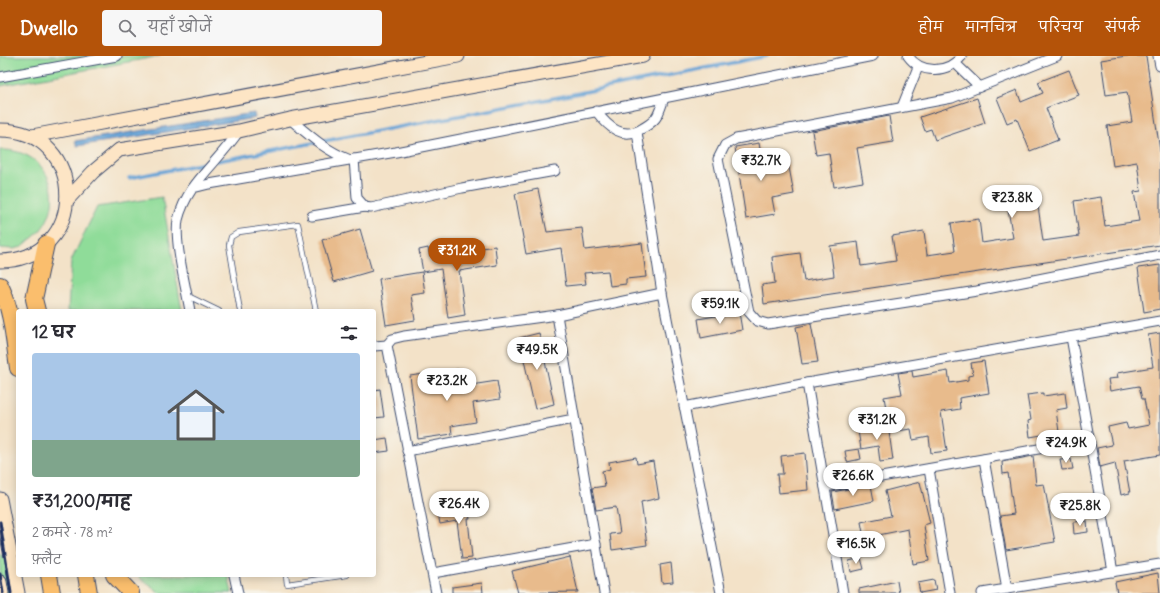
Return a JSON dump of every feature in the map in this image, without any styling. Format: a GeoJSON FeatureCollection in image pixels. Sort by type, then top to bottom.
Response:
{"type":"FeatureCollection","features":[{"type":"Feature","properties":{"kind":"highway"},"geometry":{"type":"LineString","coordinates":[[36,309],[34,300],[46,244]]}},
{"type":"Feature","properties":{"kind":"highway"},"geometry":{"type":"LineString","coordinates":[[0,285],[11,320],[16,354]]}},
{"type":"Feature","properties":{"kind":"highway"},"geometry":{"type":"LineString","coordinates":[[49,577],[52,593]]}},
{"type":"Feature","properties":{"kind":"highway"},"geometry":{"type":"LineString","coordinates":[[86,577],[89,593]]}},
{"type":"Feature","properties":{"kind":"highway"},"geometry":{"type":"LineString","coordinates":[[116,577],[131,593]]}},
{"type":"Feature","properties":{"kind":"main road"},"geometry":{"type":"LineString","coordinates":[[32,136],[458,56]]}},
{"type":"Feature","properties":{"kind":"main road"},"geometry":{"type":"LineString","coordinates":[[68,199],[93,172],[118,150],[239,131],[290,120],[643,56]]}},
{"type":"Feature","properties":{"kind":"main road"},"geometry":{"type":"LineString","coordinates":[[0,130],[12,130],[32,136],[48,147],[59,162],[66,180],[68,199],[65,216],[60,226],[46,244],[30,255],[12,261],[0,261]]}},
{"type":"Feature","properties":{"kind":"main road"},"geometry":{"type":"LineString","coordinates":[[0,499],[5,545],[18,593]]}},
{"type":"Feature","properties":{"kind":"main road"},"geometry":{"type":"LineString","coordinates":[[0,582],[2,593]]}},
{"type":"Feature","properties":{"kind":"street"},"geometry":{"type":"LineString","coordinates":[[0,77],[117,56]]}},
{"type":"Feature","properties":{"kind":"street"},"geometry":{"type":"LineString","coordinates":[[193,188],[404,150],[873,56]]}},
{"type":"Feature","properties":{"kind":"street"},"geometry":{"type":"LineString","coordinates":[[908,56],[918,67],[932,70],[944,69],[956,64],[962,56]]}},
{"type":"Feature","properties":{"kind":"street"},"geometry":{"type":"LineString","coordinates":[[1057,56],[952,98],[736,139],[725,145],[718,159],[749,312],[757,320],[768,324],[977,291],[1160,255]]}},
{"type":"Feature","properties":{"kind":"street"},"geometry":{"type":"LineString","coordinates":[[1158,56],[1160,66]]}},
{"type":"Feature","properties":{"kind":"street"},"geometry":{"type":"LineString","coordinates":[[956,64],[980,87]]}},
{"type":"Feature","properties":{"kind":"street"},"geometry":{"type":"LineString","coordinates":[[902,107],[918,67]]}},
{"type":"Feature","properties":{"kind":"street"},"geometry":{"type":"LineString","coordinates":[[596,111],[606,124],[614,130],[622,133],[637,132],[652,122],[657,116],[664,98]]}},
{"type":"Feature","properties":{"kind":"street"},"geometry":{"type":"LineString","coordinates":[[290,120],[333,153],[352,159]]}},
{"type":"Feature","properties":{"kind":"street"},"geometry":{"type":"LineString","coordinates":[[190,309],[178,239],[178,221],[182,206],[193,188],[227,148],[239,131]]}},
{"type":"Feature","properties":{"kind":"street"},"geometry":{"type":"LineString","coordinates":[[637,132],[662,293],[721,593]]}},
{"type":"Feature","properties":{"kind":"street"},"geometry":{"type":"LineString","coordinates":[[352,159],[357,198],[365,207]]}},
{"type":"Feature","properties":{"kind":"street"},"geometry":{"type":"LineString","coordinates":[[312,216],[365,207],[371,208],[462,188],[555,171]]}},
{"type":"Feature","properties":{"kind":"street"},"geometry":{"type":"LineString","coordinates":[[376,346],[387,345],[392,339],[404,336],[557,316],[662,293]]}},
{"type":"Feature","properties":{"kind":"street"},"geometry":{"type":"LineString","coordinates":[[557,316],[604,593]]}},
{"type":"Feature","properties":{"kind":"street"},"geometry":{"type":"LineString","coordinates":[[684,407],[807,383],[1160,321]]}},
{"type":"Feature","properties":{"kind":"street"},"geometry":{"type":"LineString","coordinates":[[1071,337],[1113,572]]}},
{"type":"Feature","properties":{"kind":"street"},"geometry":{"type":"LineString","coordinates":[[387,345],[436,593]]}},
{"type":"Feature","properties":{"kind":"street"},"geometry":{"type":"LineString","coordinates":[[807,383],[843,593]]}},
{"type":"Feature","properties":{"kind":"street"},"geometry":{"type":"LineString","coordinates":[[407,451],[574,419]]}},
{"type":"Feature","properties":{"kind":"street"},"geometry":{"type":"LineString","coordinates":[[825,487],[1089,440]]}},
{"type":"Feature","properties":{"kind":"street"},"geometry":{"type":"LineString","coordinates":[[984,459],[1007,589]]}},
{"type":"Feature","properties":{"kind":"street"},"geometry":{"type":"LineString","coordinates":[[929,469],[950,593]]}},
{"type":"Feature","properties":{"kind":"street"},"geometry":{"type":"LineString","coordinates":[[433,573],[596,544]]}},
{"type":"Feature","properties":{"kind":"street"},"geometry":{"type":"LineString","coordinates":[[982,593],[1160,564]]}},
{"type":"Feature","properties":{"kind":"street"},"geometry":{"type":"LineString","coordinates":[[234,577],[238,593]]}},
{"type":"Feature","properties":{"kind":"lane"},"geometry":{"type":"LineString","coordinates":[[240,309],[229,245],[231,236],[239,232],[298,224],[316,309]]}},
{"type":"Feature","properties":{"kind":"lane"},"geometry":{"type":"LineString","coordinates":[[188,296],[215,309]]}},
{"type":"Feature","properties":{"kind":"lane"},"geometry":{"type":"LineString","coordinates":[[286,577],[287,584],[334,577]]}},
{"type":"Feature","properties":{"kind":"green space"},"geometry":{"type":"Polygon","coordinates":[[[0,56],[160,56],[0,86],[0,56]]]}},
{"type":"Feature","properties":{"kind":"green space"},"geometry":{"type":"Polygon","coordinates":[[[0,150],[18,152],[32,159],[43,169],[50,182],[52,197],[50,212],[43,226],[31,239],[16,249],[0,248],[0,150]]]}},
{"type":"Feature","properties":{"kind":"green space"},"geometry":{"type":"Polygon","coordinates":[[[162,197],[182,309],[68,309],[71,261],[97,207],[162,197]]]}},
{"type":"Feature","properties":{"kind":"green space"},"geometry":{"type":"Polygon","coordinates":[[[0,553],[13,568],[17,593],[0,593],[0,553]]]}},
{"type":"Feature","properties":{"kind":"green space"},"geometry":{"type":"Polygon","coordinates":[[[140,577],[228,577],[232,593],[160,593],[140,577]]]}},
{"type":"Feature","properties":{"kind":"water"},"geometry":{"type":"Polygon","coordinates":[[[254,113],[255,118],[77,146],[75,141],[254,113]]]}},
{"type":"Feature","properties":{"kind":"building"},"geometry":{"type":"Polygon","coordinates":[[[1126,56],[1146,56],[1160,151],[1160,245],[764,304],[762,285],[775,283],[772,257],[800,253],[804,281],[834,276],[830,246],[858,242],[861,266],[896,261],[892,236],[924,231],[927,255],[955,251],[951,223],[979,219],[982,243],[1013,238],[1008,210],[1038,206],[1043,241],[1079,236],[1074,201],[1101,197],[1105,226],[1139,221],[1134,192],[1141,191],[1137,162],[1113,166],[1107,126],[1132,122],[1127,92],[1106,95],[1101,60],[1126,56]]]}},
{"type":"Feature","properties":{"kind":"building"},"geometry":{"type":"Polygon","coordinates":[[[1069,70],[1079,95],[1046,108],[1058,140],[1030,151],[1017,119],[1007,123],[997,98],[1017,90],[1021,102],[1043,93],[1038,82],[1069,70]]]}},
{"type":"Feature","properties":{"kind":"building"},"geometry":{"type":"Polygon","coordinates":[[[977,98],[985,123],[935,140],[931,129],[925,131],[920,117],[977,98]]]}},
{"type":"Feature","properties":{"kind":"building"},"geometry":{"type":"Polygon","coordinates":[[[889,116],[893,142],[857,148],[863,182],[834,187],[829,153],[816,155],[812,131],[889,116]]]}},
{"type":"Feature","properties":{"kind":"building"},"geometry":{"type":"Polygon","coordinates":[[[759,143],[763,167],[788,162],[794,194],[772,198],[775,214],[746,219],[735,147],[759,143]]]}},
{"type":"Feature","properties":{"kind":"building"},"geometry":{"type":"Polygon","coordinates":[[[538,189],[547,232],[582,228],[585,250],[642,243],[646,277],[626,279],[626,284],[610,286],[608,271],[584,273],[586,284],[566,286],[561,248],[526,254],[515,194],[538,189]]]}},
{"type":"Feature","properties":{"kind":"building"},"geometry":{"type":"Polygon","coordinates":[[[360,229],[372,271],[334,282],[322,240],[360,229]]]}},
{"type":"Feature","properties":{"kind":"building"},"geometry":{"type":"Polygon","coordinates":[[[495,246],[497,265],[459,271],[465,315],[448,318],[441,269],[423,272],[419,250],[428,248],[430,256],[495,246]]]}},
{"type":"Feature","properties":{"kind":"building"},"geometry":{"type":"Polygon","coordinates":[[[1160,265],[1160,309],[1144,312],[1138,268],[1160,265]]]}},
{"type":"Feature","properties":{"kind":"building"},"geometry":{"type":"Polygon","coordinates":[[[422,272],[425,293],[411,295],[415,320],[386,325],[379,279],[422,272]]]}},
{"type":"Feature","properties":{"kind":"building"},"geometry":{"type":"Polygon","coordinates":[[[739,312],[742,330],[701,338],[698,319],[739,312]]]}},
{"type":"Feature","properties":{"kind":"building"},"geometry":{"type":"Polygon","coordinates":[[[811,324],[818,362],[802,364],[796,327],[811,324]]]}},
{"type":"Feature","properties":{"kind":"building"},"geometry":{"type":"Polygon","coordinates":[[[539,333],[554,404],[535,409],[519,338],[539,333]]]}},
{"type":"Feature","properties":{"kind":"building"},"geometry":{"type":"Polygon","coordinates":[[[1160,333],[1160,455],[1124,461],[1130,493],[1121,495],[1115,463],[1100,467],[1097,448],[1112,445],[1108,427],[1126,423],[1128,429],[1149,425],[1144,399],[1142,399],[1139,386],[1110,391],[1108,379],[1118,378],[1117,373],[1153,367],[1148,335],[1160,333]]]}},
{"type":"Feature","properties":{"kind":"building"},"geometry":{"type":"Polygon","coordinates":[[[984,361],[989,393],[959,398],[960,409],[941,412],[947,451],[931,453],[929,437],[913,440],[911,429],[890,432],[884,397],[902,394],[898,373],[912,371],[913,377],[948,371],[950,383],[968,380],[968,376],[973,375],[971,363],[984,361]]]}},
{"type":"Feature","properties":{"kind":"building"},"geometry":{"type":"Polygon","coordinates":[[[458,369],[459,382],[470,381],[471,385],[497,381],[500,399],[473,403],[476,422],[451,426],[452,434],[418,439],[410,376],[458,369]]]}},
{"type":"Feature","properties":{"kind":"building"},"geometry":{"type":"Polygon","coordinates":[[[380,389],[384,417],[376,418],[376,390],[380,389]]]}},
{"type":"Feature","properties":{"kind":"building"},"geometry":{"type":"Polygon","coordinates":[[[1043,393],[1043,396],[1065,393],[1067,408],[1056,410],[1059,432],[1030,437],[1028,421],[1031,420],[1027,395],[1043,393]]]}},
{"type":"Feature","properties":{"kind":"building"},"geometry":{"type":"Polygon","coordinates":[[[888,425],[893,460],[880,462],[878,446],[861,449],[858,431],[888,425]]]}},
{"type":"Feature","properties":{"kind":"building"},"geometry":{"type":"Polygon","coordinates":[[[387,438],[389,451],[376,453],[376,440],[387,438]]]}},
{"type":"Feature","properties":{"kind":"building"},"geometry":{"type":"Polygon","coordinates":[[[859,449],[861,459],[847,462],[845,451],[859,449]]]}},
{"type":"Feature","properties":{"kind":"building"},"geometry":{"type":"Polygon","coordinates":[[[805,453],[808,490],[779,493],[777,474],[783,474],[781,456],[805,453]]]}},
{"type":"Feature","properties":{"kind":"building"},"geometry":{"type":"Polygon","coordinates":[[[1033,456],[1036,485],[1044,484],[1055,542],[1006,550],[1000,516],[1014,514],[1008,473],[1003,474],[1002,462],[1033,456]]]}},
{"type":"Feature","properties":{"kind":"building"},"geometry":{"type":"Polygon","coordinates":[[[636,457],[637,464],[653,461],[659,498],[641,502],[647,545],[612,550],[610,534],[620,533],[616,507],[596,510],[592,488],[605,486],[602,471],[610,469],[609,462],[636,457]]]}},
{"type":"Feature","properties":{"kind":"building"},"geometry":{"type":"Polygon","coordinates":[[[1071,459],[1073,469],[1062,470],[1060,460],[1071,459]]]}},
{"type":"Feature","properties":{"kind":"building"},"geometry":{"type":"Polygon","coordinates":[[[920,482],[930,523],[924,525],[929,561],[913,564],[908,529],[864,538],[861,522],[891,516],[885,491],[920,482]]]}},
{"type":"Feature","properties":{"kind":"building"},"geometry":{"type":"Polygon","coordinates":[[[871,485],[874,501],[835,509],[832,492],[871,485]]]}},
{"type":"Feature","properties":{"kind":"building"},"geometry":{"type":"Polygon","coordinates":[[[467,502],[470,519],[468,519],[472,558],[462,559],[457,521],[440,524],[437,508],[467,502]]]}},
{"type":"Feature","properties":{"kind":"building"},"geometry":{"type":"Polygon","coordinates":[[[1087,521],[1088,532],[1074,534],[1073,522],[1087,521]]]}},
{"type":"Feature","properties":{"kind":"building"},"geometry":{"type":"Polygon","coordinates":[[[570,557],[578,592],[518,593],[512,571],[570,557]]]}},
{"type":"Feature","properties":{"kind":"building"},"geometry":{"type":"Polygon","coordinates":[[[861,558],[864,569],[851,572],[849,561],[861,558]]]}},
{"type":"Feature","properties":{"kind":"building"},"geometry":{"type":"Polygon","coordinates":[[[671,563],[673,582],[662,583],[660,565],[671,563]]]}},
{"type":"Feature","properties":{"kind":"building"},"geometry":{"type":"Polygon","coordinates":[[[1158,573],[1160,593],[1117,593],[1115,582],[1158,573]]]}},
{"type":"Feature","properties":{"kind":"building"},"geometry":{"type":"Polygon","coordinates":[[[934,580],[936,590],[920,593],[918,583],[934,580]]]}},
{"type":"Feature","properties":{"kind":"building"},"geometry":{"type":"Polygon","coordinates":[[[897,581],[899,593],[859,593],[859,589],[897,581]]]}},
{"type":"Feature","properties":{"kind":"building"},"geometry":{"type":"Polygon","coordinates":[[[482,583],[483,593],[452,593],[452,587],[482,583]]]}},
{"type":"Feature","properties":{"kind":"waterway"},"geometry":{"type":"LineString","coordinates":[[217,161],[549,99],[767,56]]}},
{"type":"Feature","properties":{"kind":"waterway"},"geometry":{"type":"LineString","coordinates":[[129,178],[211,162]]}},
{"type":"Feature","properties":{"kind":"railway"},"geometry":{"type":"LineString","coordinates":[[0,522],[11,593]]}},
{"type":"Feature","properties":{"kind":"railway"},"geometry":{"type":"LineString","coordinates":[[0,574],[3,593]]}}]}
